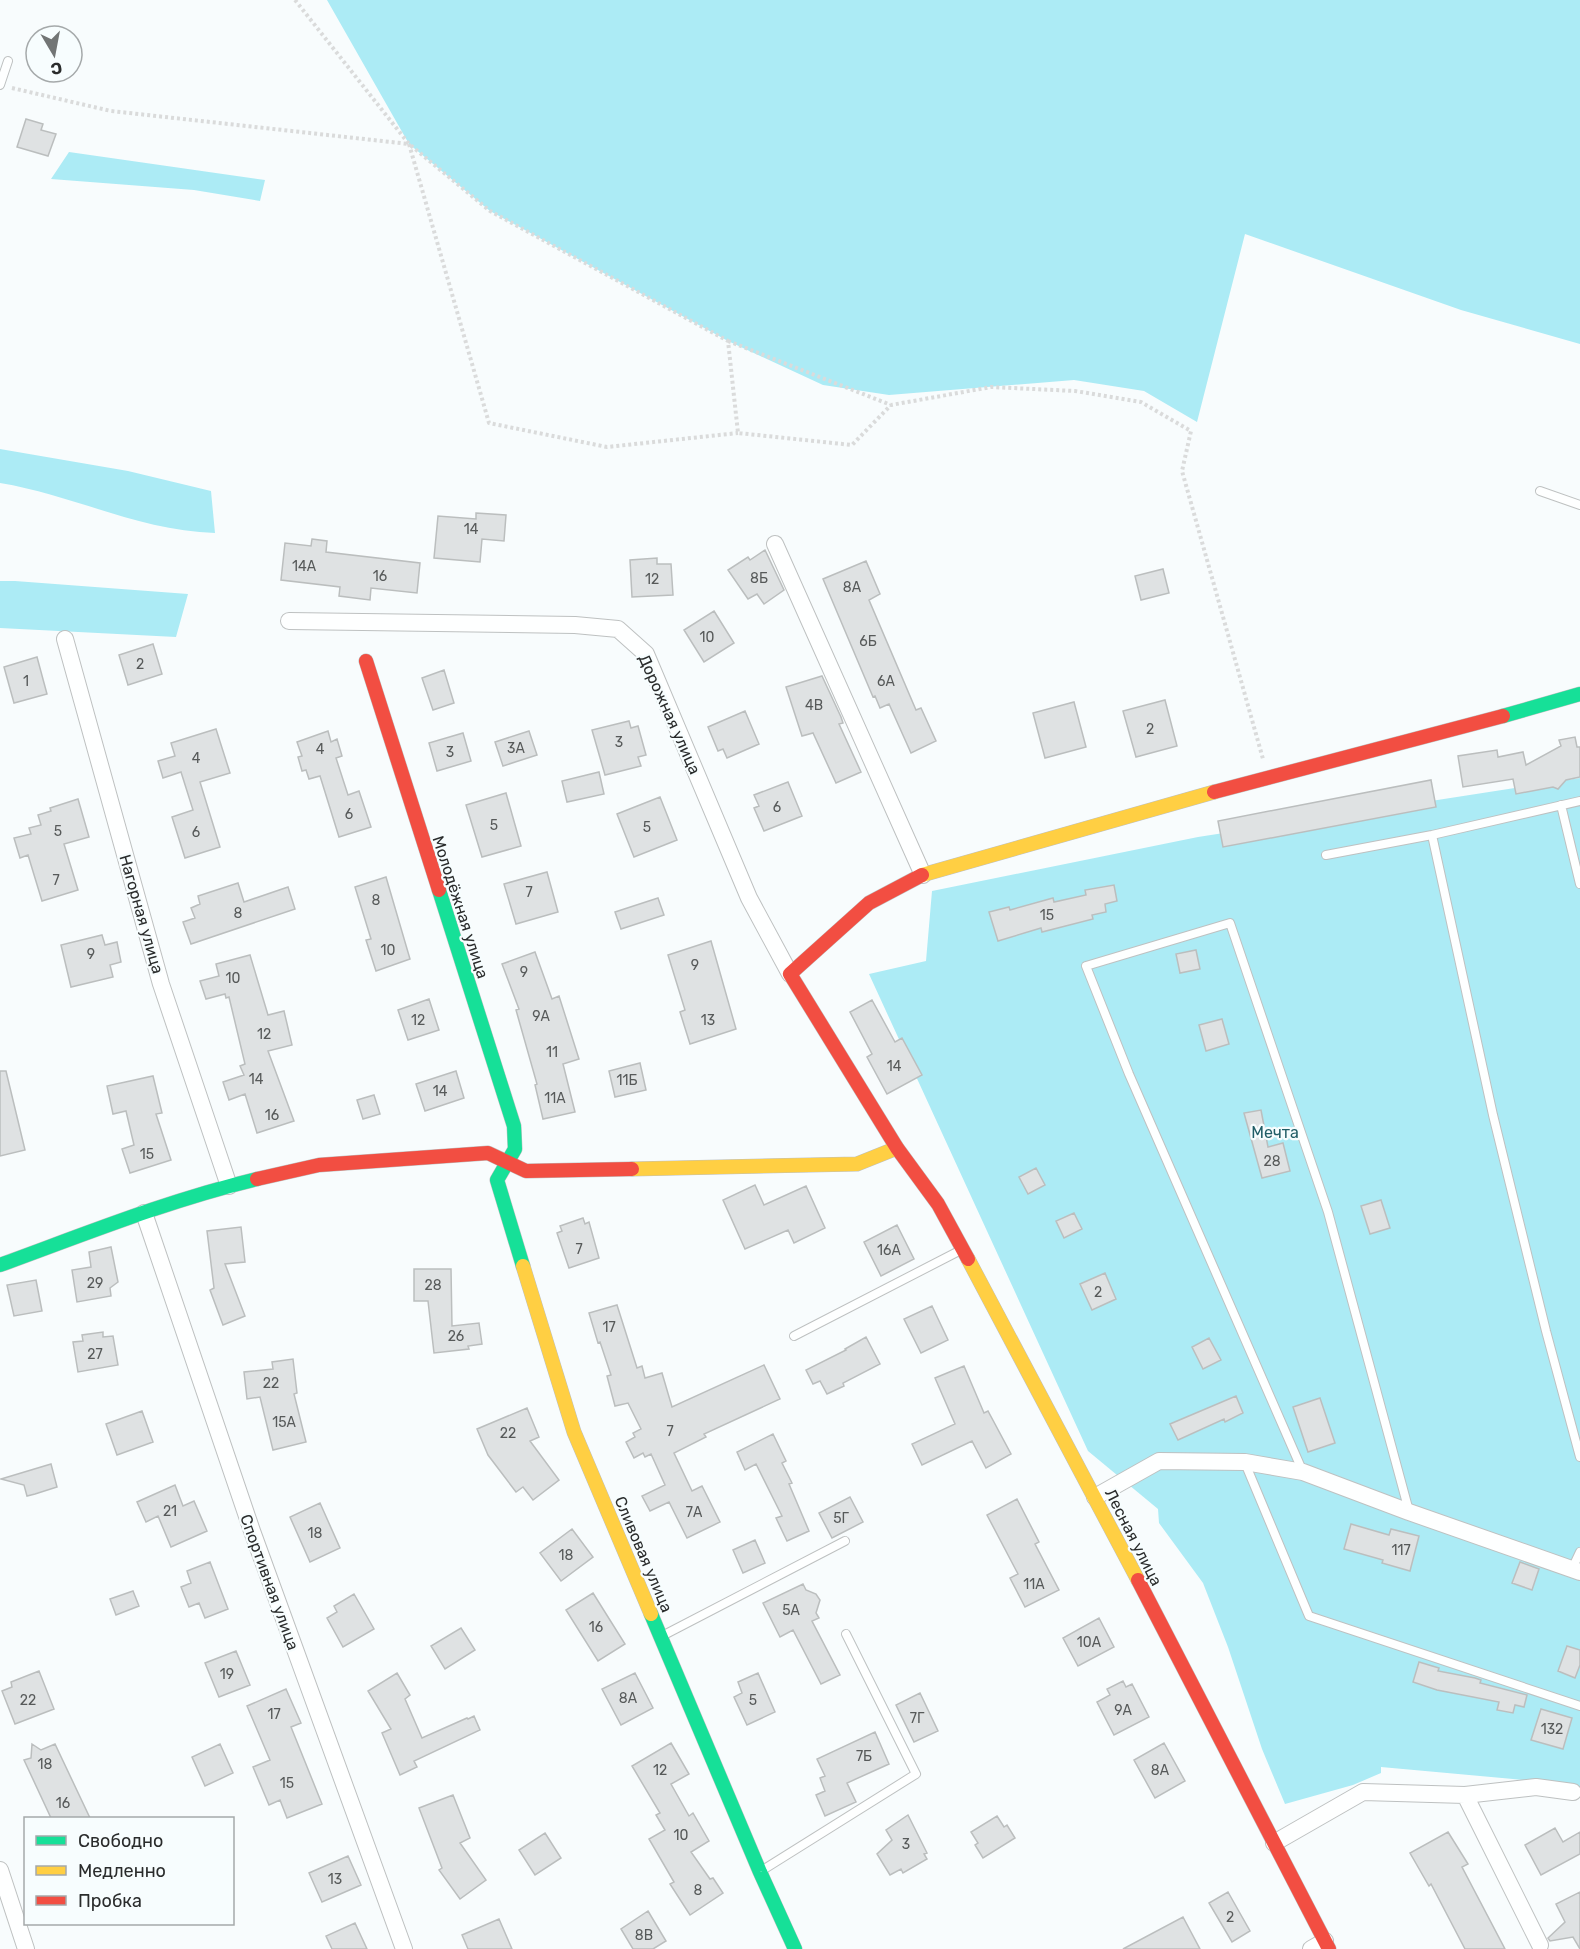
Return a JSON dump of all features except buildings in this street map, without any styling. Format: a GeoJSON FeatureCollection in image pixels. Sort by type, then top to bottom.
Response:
{"type":"FeatureCollection","features":[{"type":"Feature","properties":{"kind":"street"},"geometry":{"type":"LineString","coordinates":[[775,544],[923,875]]}},
{"type":"Feature","properties":{"kind":"street","name":"Дорожная улица"},"geometry":{"type":"LineString","coordinates":[[289,621],[575,625],[618,629],[646,654],[749,898],[790,975]]}},
{"type":"Feature","properties":{"kind":"street","name":"Нагорная улица"},"geometry":{"type":"LineString","coordinates":[[65,639],[161,984],[229,1186]]}},
{"type":"Feature","properties":{"kind":"street","name":"Молодёжная улица"},"geometry":{"type":"LineString","coordinates":[[366,660],[514,1126],[515,1149],[507,1162]]}},
{"type":"Feature","properties":{"kind":"street"},"geometry":{"type":"LineString","coordinates":[[790,975],[869,903],[923,875],[1268,777],[1546,705],[1580,694]]}},
{"type":"Feature","properties":{"kind":"street","name":"Лесная улица"},"geometry":{"type":"LineString","coordinates":[[790,975],[897,1148],[938,1204],[1095,1497],[1274,1843],[1322,1946]]}},
{"type":"Feature","properties":{"kind":"street"},"geometry":{"type":"LineString","coordinates":[[0,1265],[144,1213],[229,1186],[319,1165],[488,1153],[526,1171],[857,1164],[897,1148]]}},
{"type":"Feature","properties":{"kind":"street","name":"Сливовая улица"},"geometry":{"type":"LineString","coordinates":[[507,1162],[497,1180],[574,1432],[760,1872],[795,1949]]}},
{"type":"Feature","properties":{"kind":"street","name":"Спортивная улица"},"geometry":{"type":"LineString","coordinates":[[144,1213],[252,1532],[404,1949]]}},
{"type":"Feature","properties":{"kind":"street"},"geometry":{"type":"LineString","coordinates":[[1095,1497],[1159,1461],[1245,1462],[1303,1472],[1409,1512],[1576,1570]]}},
{"type":"Feature","properties":{"kind":"street"},"geometry":{"type":"LineString","coordinates":[[1274,1843],[1363,1792],[1465,1795],[1536,1787],[1573,1792]]}},
{"type":"Feature","properties":{"kind":"street"},"geometry":{"type":"LineString","coordinates":[[1465,1795],[1540,1945]]}},
{"type":"Feature","properties":{"kind":"street"},"geometry":{"type":"LineString","coordinates":[[0,1870],[26,1949]]}},
{"type":"Feature","properties":{"kind":"lane"},"geometry":{"type":"LineString","coordinates":[[0,85],[8,61]]}},
{"type":"Feature","properties":{"kind":"lane"},"geometry":{"type":"LineString","coordinates":[[1540,491],[1580,505]]}},
{"type":"Feature","properties":{"kind":"lane"},"geometry":{"type":"LineString","coordinates":[[1326,855],[1432,836],[1580,801]]}},
{"type":"Feature","properties":{"kind":"lane"},"geometry":{"type":"LineString","coordinates":[[1561,805],[1580,884]]}},
{"type":"Feature","properties":{"kind":"lane"},"geometry":{"type":"LineString","coordinates":[[1432,836],[1493,1115],[1546,1331],[1580,1457]]}},
{"type":"Feature","properties":{"kind":"lane"},"geometry":{"type":"LineString","coordinates":[[1303,1472],[1134,1084],[1086,966],[1230,923],[1328,1212],[1409,1512]]}},
{"type":"Feature","properties":{"kind":"lane"},"geometry":{"type":"LineString","coordinates":[[794,1336],[962,1250]]}},
{"type":"Feature","properties":{"kind":"lane"},"geometry":{"type":"LineString","coordinates":[[1245,1462],[1309,1616],[1580,1706]]}},
{"type":"Feature","properties":{"kind":"lane"},"geometry":{"type":"LineString","coordinates":[[660,1636],[845,1541]]}},
{"type":"Feature","properties":{"kind":"lane"},"geometry":{"type":"LineString","coordinates":[[1576,1570],[1580,1552]]}},
{"type":"Feature","properties":{"kind":"lane"},"geometry":{"type":"LineString","coordinates":[[760,1872],[916,1774],[846,1634]]}},
{"type":"Feature","properties":{"kind":"path"},"geometry":{"type":"LineString","coordinates":[[295,0],[409,144],[490,211],[728,341],[891,405],[992,387],[1075,391],[1141,402],[1191,431],[1182,471],[1268,777]]}},
{"type":"Feature","properties":{"kind":"path"},"geometry":{"type":"LineString","coordinates":[[11,88],[111,111],[409,144]]}},
{"type":"Feature","properties":{"kind":"path"},"geometry":{"type":"LineString","coordinates":[[409,144],[489,423],[607,447],[738,433],[852,446],[891,405]]}},
{"type":"Feature","properties":{"kind":"path"},"geometry":{"type":"LineString","coordinates":[[728,341],[738,433]]}},
{"type":"Feature","properties":{"kind":"green space"},"geometry":{"type":"Polygon","coordinates":[[[327,0],[1580,0],[1580,344],[1461,310],[1245,234],[1197,422],[1144,391],[1074,380],[889,395],[823,385],[728,341],[490,211],[409,144],[327,0]]]}},
{"type":"Feature","properties":{"kind":"green space"},"geometry":{"type":"Polygon","coordinates":[[[69,152],[265,180],[260,201],[194,190],[51,179],[69,152]]]}},
{"type":"Feature","properties":{"kind":"green space"},"geometry":{"type":"Polygon","coordinates":[[[0,449],[128,471],[211,491],[215,533],[160,526],[0,483],[0,449]]]}},
{"type":"Feature","properties":{"kind":"green space"},"geometry":{"type":"Polygon","coordinates":[[[0,581],[188,594],[176,637],[0,628],[0,581]]]}},
{"type":"Feature","properties":{"kind":"green space","name":"Мечта"},"geometry":{"type":"Polygon","coordinates":[[[1580,778],[1580,1794],[1546,1782],[1381,1767],[1381,1773],[1353,1785],[1285,1804],[1262,1749],[1228,1647],[1203,1583],[1159,1523],[1158,1509],[1088,1451],[869,974],[926,961],[932,891],[1198,837],[1580,778]]]}},
{"type":"Feature","properties":{"kind":"traffic: fast"},"geometry":{"type":"LineString","coordinates":[[1503,716],[1580,694]]}},
{"type":"Feature","properties":{"kind":"traffic: fast"},"geometry":{"type":"LineString","coordinates":[[439,890],[514,1126],[515,1149],[497,1180],[523,1266]]}},
{"type":"Feature","properties":{"kind":"traffic: fast"},"geometry":{"type":"LineString","coordinates":[[0,1265],[159,1207],[257,1179]]}},
{"type":"Feature","properties":{"kind":"traffic: fast"},"geometry":{"type":"LineString","coordinates":[[651,1614],[795,1949]]}},
{"type":"Feature","properties":{"kind":"traffic: slow"},"geometry":{"type":"LineString","coordinates":[[922,875],[1214,792]]}},
{"type":"Feature","properties":{"kind":"traffic: slow"},"geometry":{"type":"LineString","coordinates":[[632,1169],[857,1164],[897,1148]]}},
{"type":"Feature","properties":{"kind":"traffic: slow"},"geometry":{"type":"LineString","coordinates":[[968,1259],[1138,1580]]}},
{"type":"Feature","properties":{"kind":"traffic: slow"},"geometry":{"type":"LineString","coordinates":[[523,1266],[574,1432],[651,1614]]}},
{"type":"Feature","properties":{"kind":"traffic: jam"},"geometry":{"type":"LineString","coordinates":[[366,661],[439,890]]}},
{"type":"Feature","properties":{"kind":"traffic: jam"},"geometry":{"type":"LineString","coordinates":[[1214,792],[1503,716]]}},
{"type":"Feature","properties":{"kind":"traffic: jam"},"geometry":{"type":"LineString","coordinates":[[922,875],[869,903],[790,974],[897,1148],[938,1204],[968,1259]]}},
{"type":"Feature","properties":{"kind":"traffic: jam"},"geometry":{"type":"LineString","coordinates":[[257,1179],[319,1165],[488,1153],[526,1171],[632,1169]]}},
{"type":"Feature","properties":{"kind":"traffic: jam"},"geometry":{"type":"LineString","coordinates":[[1138,1580],[1329,1949]]}}]}
